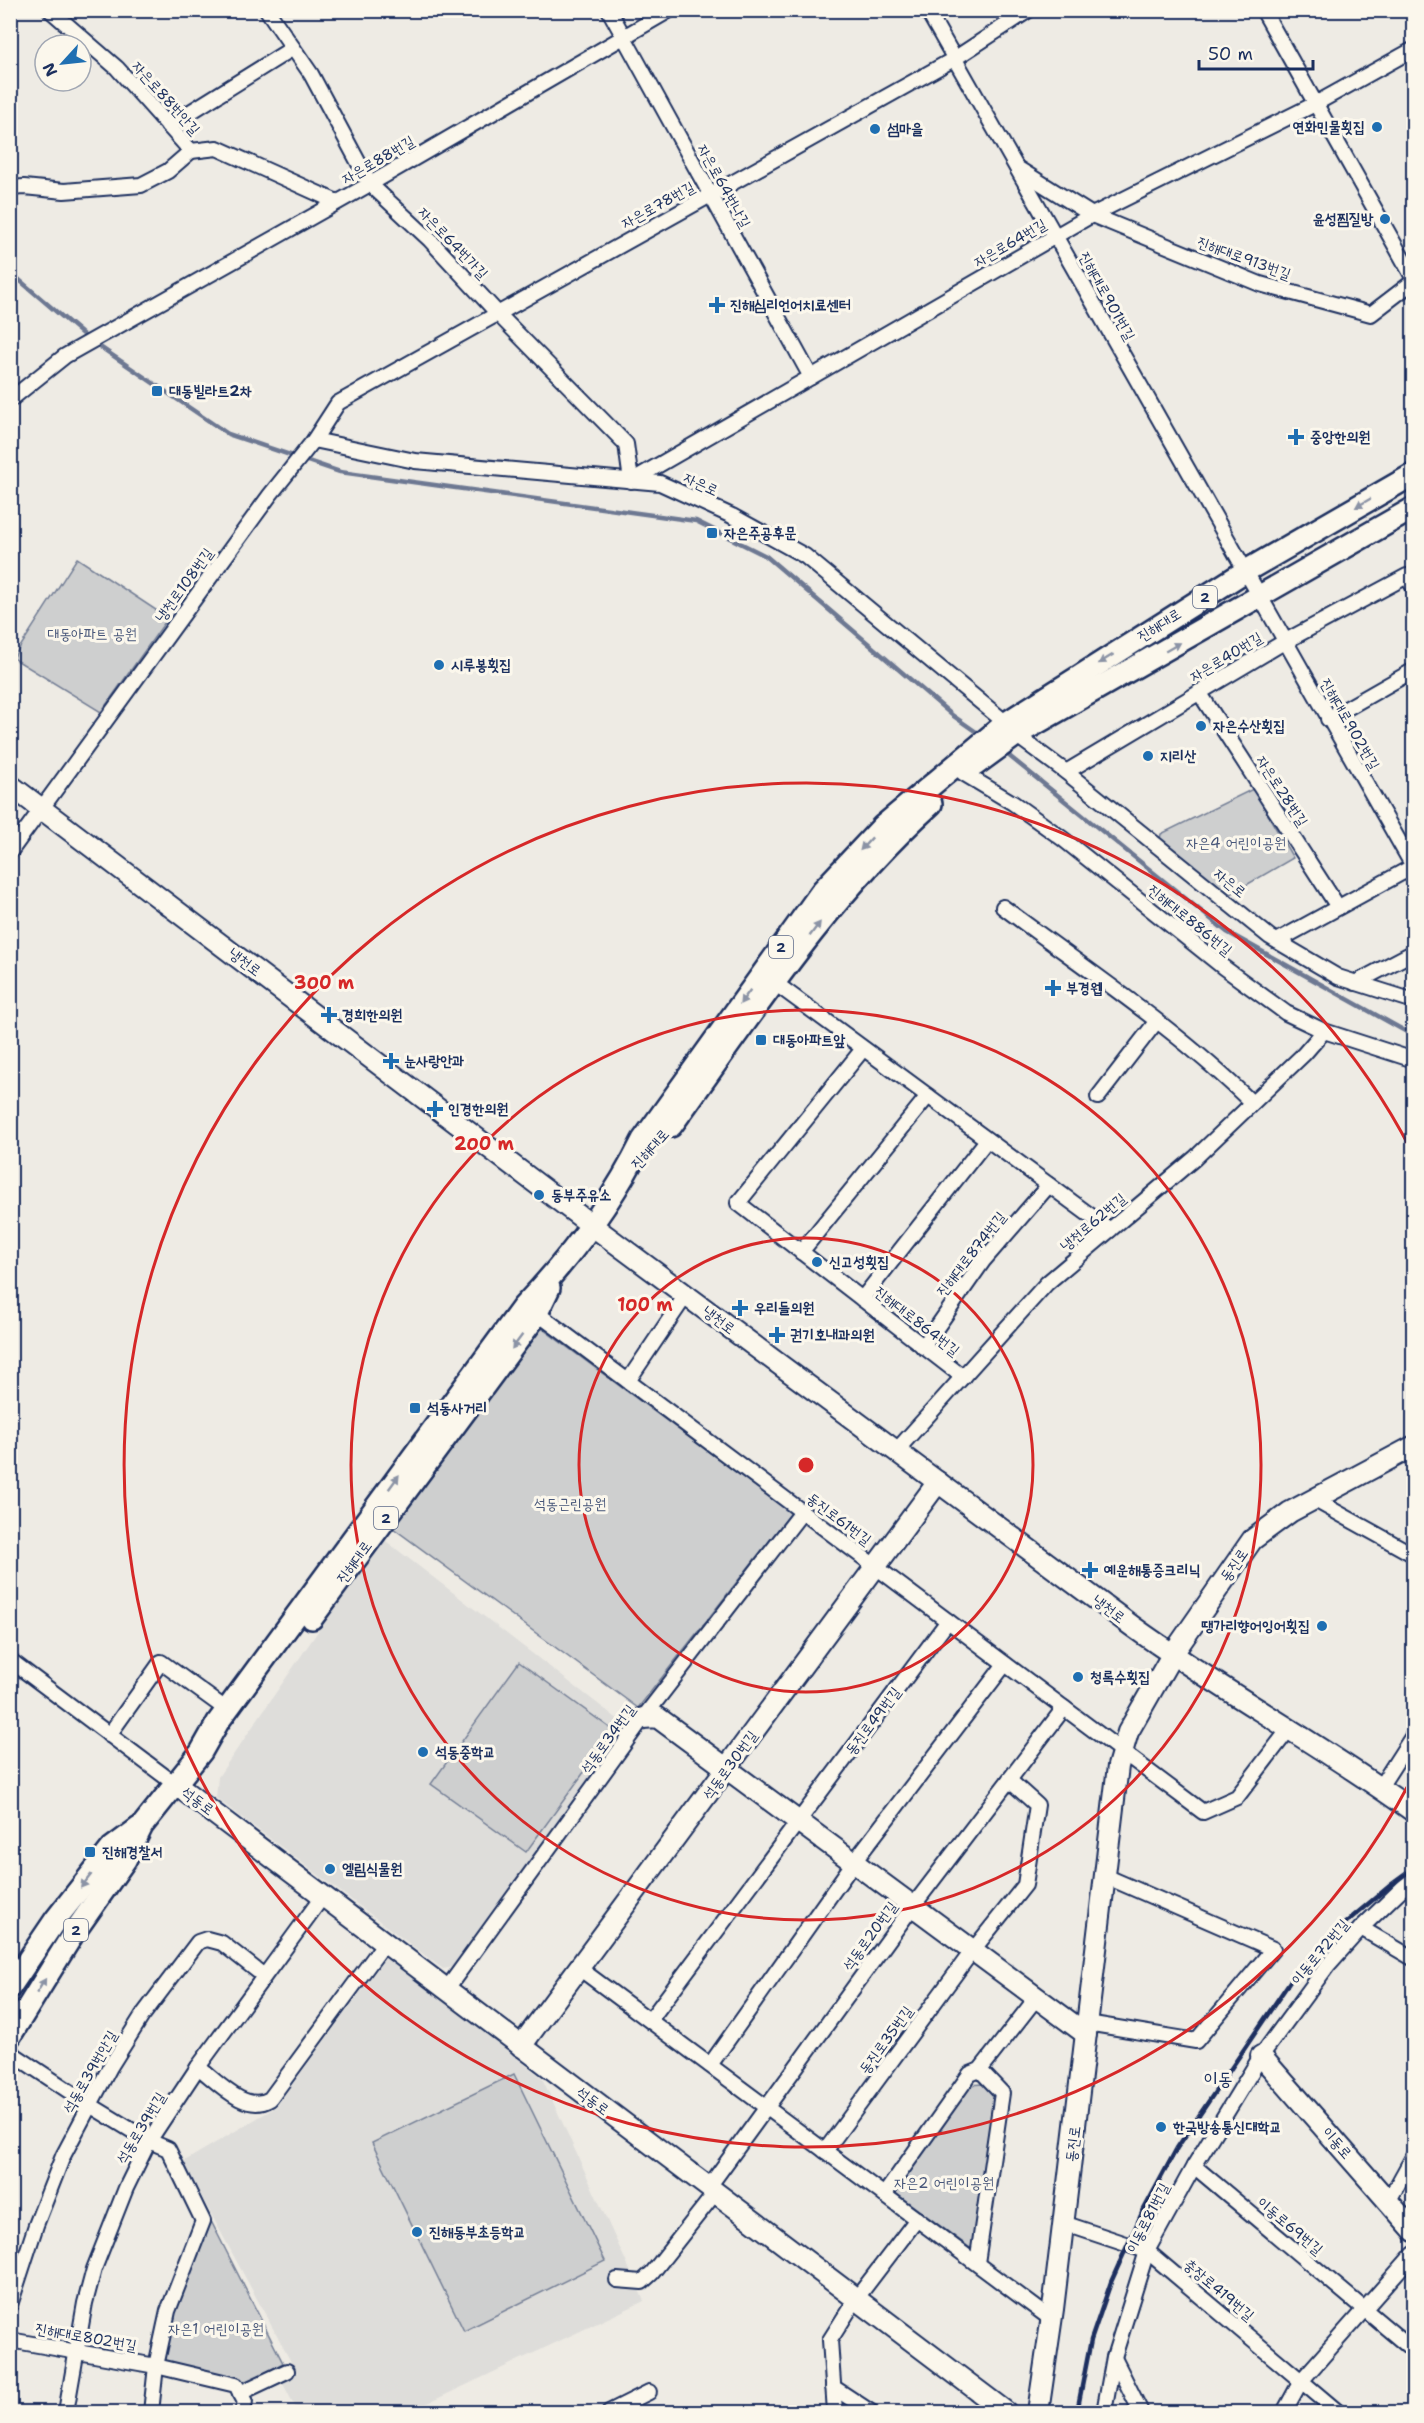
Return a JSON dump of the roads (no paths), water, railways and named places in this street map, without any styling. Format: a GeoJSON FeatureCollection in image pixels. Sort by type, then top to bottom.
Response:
{"type":"FeatureCollection","features":[{"type":"Feature","properties":{"kind":"main road","name":"진해대로"},"geometry":{"type":"LineString","coordinates":[[1009,731],[1244,572],[1413,474]]}},
{"type":"Feature","properties":{"kind":"main road","name":"진해대로"},"geometry":{"type":"LineString","coordinates":[[1009,731],[1258,598],[1413,508]]}},
{"type":"Feature","properties":{"kind":"main road","name":"2"},"geometry":{"type":"LineString","coordinates":[[978,754],[1009,731]]}},
{"type":"Feature","properties":{"kind":"main road","name":"진해대로"},"geometry":{"type":"LineString","coordinates":[[626,1175],[657,1145],[836,901],[894,837],[963,773],[978,754]]}},
{"type":"Feature","properties":{"kind":"main road","name":"진해대로"},"geometry":{"type":"LineString","coordinates":[[626,1175],[643,1140],[822,891],[883,826],[978,754]]}},
{"type":"Feature","properties":{"kind":"main road","name":"2"},"geometry":{"type":"LineString","coordinates":[[10,2036],[73,1934],[125,1860],[141,1826],[201,1752],[227,1710],[523,1307],[555,1273],[626,1175]]}},
{"type":"Feature","properties":{"kind":"main road","name":"진해대로"},"geometry":{"type":"LineString","coordinates":[[201,1752],[229,1730],[537,1313],[555,1273]]}},
{"type":"Feature","properties":{"kind":"main road","name":"2"},"geometry":{"type":"LineString","coordinates":[[10,1987],[56,1919],[112,1848],[141,1826]]}},
{"type":"Feature","properties":{"kind":"street","name":"자은로88번안길"},"geometry":{"type":"LineString","coordinates":[[50,10],[117,68],[191,151],[217,148],[337,202]]}},
{"type":"Feature","properties":{"kind":"street","name":"자은로64번가길"},"geometry":{"type":"LineString","coordinates":[[267,10],[311,74],[370,184],[430,240],[498,314],[626,444],[631,481]]}},
{"type":"Feature","properties":{"kind":"street","name":"자은로64번나길"},"geometry":{"type":"LineString","coordinates":[[609,10],[810,377]]}},
{"type":"Feature","properties":{"kind":"street","name":"자은로88번길"},"geometry":{"type":"LineString","coordinates":[[10,400],[81,346],[370,184],[670,10]]}},
{"type":"Feature","properties":{"kind":"street","name":"진해대로901번길"},"geometry":{"type":"LineString","coordinates":[[927,10],[1258,598]]}},
{"type":"Feature","properties":{"kind":"street","name":"자은로78번길"},"geometry":{"type":"LineString","coordinates":[[314,440],[338,403],[954,58],[1029,10]]}},
{"type":"Feature","properties":{"kind":"street","name":"진해대로913번길"},"geometry":{"type":"LineString","coordinates":[[1092,215],[1260,284],[1371,314],[1413,280],[1263,10]]}},
{"type":"Feature","properties":{"kind":"street"},"geometry":{"type":"LineString","coordinates":[[168,126],[293,48]]}},
{"type":"Feature","properties":{"kind":"street","name":"자은로64번길"},"geometry":{"type":"LineString","coordinates":[[631,481],[1092,215],[1315,104],[1413,49]]}},
{"type":"Feature","properties":{"kind":"street"},"geometry":{"type":"LineString","coordinates":[[10,188],[64,191],[141,185],[168,171],[191,151]]}},
{"type":"Feature","properties":{"kind":"street"},"geometry":{"type":"LineString","coordinates":[[1015,167],[1092,215]]}},
{"type":"Feature","properties":{"kind":"street","name":"냉천로108번길"},"geometry":{"type":"LineString","coordinates":[[10,852],[314,440]]}},
{"type":"Feature","properties":{"kind":"street","name":"자은로"},"geometry":{"type":"LineString","coordinates":[[314,440],[415,461],[660,483],[732,516],[805,556],[1009,731],[1066,772],[1276,941],[1338,977],[1413,1001]]}},
{"type":"Feature","properties":{"kind":"street","name":"자은로40번길"},"geometry":{"type":"LineString","coordinates":[[1066,772],[1284,642],[1410,582]]}},
{"type":"Feature","properties":{"kind":"street","name":"진해대로902번길"},"geometry":{"type":"LineString","coordinates":[[1258,598],[1413,866]]}},
{"type":"Feature","properties":{"kind":"street"},"geometry":{"type":"LineString","coordinates":[[1328,719],[1413,670]]}},
{"type":"Feature","properties":{"kind":"street","name":"자은로28번길"},"geometry":{"type":"LineString","coordinates":[[1199,692],[1338,907]]}},
{"type":"Feature","properties":{"kind":"street","name":"진해대로886번길"},"geometry":{"type":"LineString","coordinates":[[963,773],[1013,803],[1063,839],[1223,968],[1286,1013],[1324,1030],[1411,1060]]}},
{"type":"Feature","properties":{"kind":"street","name":"냉천로"},"geometry":{"type":"LineString","coordinates":[[10,785],[590,1224],[1172,1655],[1380,1787],[1413,1812]]}},
{"type":"Feature","properties":{"kind":"street"},"geometry":{"type":"LineString","coordinates":[[1276,941],[1413,866]]}},
{"type":"Feature","properties":{"kind":"street"},"geometry":{"type":"LineString","coordinates":[[1002,907],[1156,1022],[1224,1076],[1252,1103]]}},
{"type":"Feature","properties":{"kind":"street"},"geometry":{"type":"LineString","coordinates":[[1355,983],[1413,952]]}},
{"type":"Feature","properties":{"kind":"street"},"geometry":{"type":"LineString","coordinates":[[775,983],[1110,1230]]}},
{"type":"Feature","properties":{"kind":"street"},"geometry":{"type":"LineString","coordinates":[[1098,1097],[1156,1022]]}},
{"type":"Feature","properties":{"kind":"street","name":"냉천로62번길"},"geometry":{"type":"LineString","coordinates":[[896,1451],[1047,1283],[1195,1158],[1304,1054],[1324,1030]]}},
{"type":"Feature","properties":{"kind":"street","name":"진해대로864번길"},"geometry":{"type":"LineString","coordinates":[[863,1049],[738,1203],[963,1377]]}},
{"type":"Feature","properties":{"kind":"street"},"geometry":{"type":"LineString","coordinates":[[801,1252],[928,1096]]}},
{"type":"Feature","properties":{"kind":"street"},"geometry":{"type":"LineString","coordinates":[[862,1299],[987,1140]]}},
{"type":"Feature","properties":{"kind":"street","name":"진해대로874번길"},"geometry":{"type":"LineString","coordinates":[[923,1347],[983,1261],[1049,1185]]}},
{"type":"Feature","properties":{"kind":"street"},"geometry":{"type":"LineString","coordinates":[[628,1382],[686,1295]]}},
{"type":"Feature","properties":{"kind":"street","name":"동진로61번길"},"geometry":{"type":"LineString","coordinates":[[537,1313],[1122,1752]]}},
{"type":"Feature","properties":{"kind":"street","name":"동진로"},"geometry":{"type":"LineString","coordinates":[[1038,2412],[1118,1766],[1128,1732],[1172,1655],[1252,1540],[1270,1524],[1413,1446]]}},
{"type":"Feature","properties":{"kind":"street","name":"석동로30번길"},"geometry":{"type":"LineString","coordinates":[[520,2046],[938,1482]]}},
{"type":"Feature","properties":{"kind":"street"},"geometry":{"type":"LineString","coordinates":[[1313,1499],[1413,1555]]}},
{"type":"Feature","properties":{"kind":"street","name":"석동로34번길"},"geometry":{"type":"LineString","coordinates":[[446,1990],[644,1718],[802,1512]]}},
{"type":"Feature","properties":{"kind":"street","name":"동진로49번길"},"geometry":{"type":"LineString","coordinates":[[798,1821],[948,1621]]}},
{"type":"Feature","properties":{"kind":"street","name":"석동로"},"geometry":{"type":"LineString","coordinates":[[10,1660],[856,2299],[999,2410]]}},
{"type":"Feature","properties":{"kind":"street"},"geometry":{"type":"LineString","coordinates":[[110,1735],[161,1662],[227,1710]]}},
{"type":"Feature","properties":{"kind":"street"},"geometry":{"type":"LineString","coordinates":[[710,2065],[854,1862],[1005,1664]]}},
{"type":"Feature","properties":{"kind":"street","name":"석동로20번길"},"geometry":{"type":"LineString","coordinates":[[711,2190],[767,2107],[913,1906],[1064,1708]]}},
{"type":"Feature","properties":{"kind":"street"},"geometry":{"type":"LineString","coordinates":[[644,1718],[657,1717],[1037,1997],[1087,2028],[1196,2040],[1273,1949],[1105,1876]]}},
{"type":"Feature","properties":{"kind":"street"},"geometry":{"type":"LineString","coordinates":[[1122,1752],[1203,1812],[1237,1797],[1289,1729]]}},
{"type":"Feature","properties":{"kind":"street"},"geometry":{"type":"LineString","coordinates":[[1380,1787],[1413,1734]]}},
{"type":"Feature","properties":{"kind":"street"},"geometry":{"type":"LineString","coordinates":[[973,1950],[1025,1885],[1037,1805],[1009,1780]]}},
{"type":"Feature","properties":{"kind":"street"},"geometry":{"type":"LineString","coordinates":[[650,2020],[798,1821]]}},
{"type":"Feature","properties":{"kind":"street","name":"이동로72번길"},"geometry":{"type":"LineString","coordinates":[[1261,2056],[1328,1965],[1361,1928],[1413,1877]]}},
{"type":"Feature","properties":{"kind":"street","name":"석동로39번길"},"geometry":{"type":"LineString","coordinates":[[66,2412],[85,2303],[94,2269],[126,2188],[149,2141],[198,2067],[323,1896]]}},
{"type":"Feature","properties":{"kind":"street"},"geometry":{"type":"LineString","coordinates":[[1361,1928],[1413,1959]]}},
{"type":"Feature","properties":{"kind":"street","name":"석동로39번안길"},"geometry":{"type":"LineString","coordinates":[[10,2305],[36,2224],[63,2156],[110,2067],[142,2016],[198,1942],[207,1939],[222,1943],[264,1976]]}},
{"type":"Feature","properties":{"kind":"street"},"geometry":{"type":"LineString","coordinates":[[198,2067],[245,2103],[262,2104],[270,2099],[384,1944]]}},
{"type":"Feature","properties":{"kind":"street","name":"동진로35번길"},"geometry":{"type":"LineString","coordinates":[[825,2151],[973,1950]]}},
{"type":"Feature","properties":{"kind":"street"},"geometry":{"type":"LineString","coordinates":[[579,1968],[1051,2319]]}},
{"type":"Feature","properties":{"kind":"street"},"geometry":{"type":"LineString","coordinates":[[884,2195],[970,2074],[980,2070],[1037,1997]]}},
{"type":"Feature","properties":{"kind":"street"},"geometry":{"type":"LineString","coordinates":[[10,2052],[90,2105],[149,2141],[168,2149],[203,2221],[168,2311],[156,2366],[151,2412]]}},
{"type":"Feature","properties":{"kind":"street","name":"이동로81번길"},"geometry":{"type":"LineString","coordinates":[[1104,2412],[1114,2357],[1147,2251],[1194,2166],[1261,2056]]}},
{"type":"Feature","properties":{"kind":"street","name":"이동로"},"geometry":{"type":"LineString","coordinates":[[1261,2056],[1413,2231]]}},
{"type":"Feature","properties":{"kind":"street"},"geometry":{"type":"LineString","coordinates":[[977,2263],[1002,2093],[980,2070]]}},
{"type":"Feature","properties":{"kind":"street"},"geometry":{"type":"LineString","coordinates":[[1388,2202],[1413,2155]]}},
{"type":"Feature","properties":{"kind":"street","name":"이동로69번길"},"geometry":{"type":"LineString","coordinates":[[1194,2166],[1413,2351]]}},
{"type":"Feature","properties":{"kind":"street"},"geometry":{"type":"LineString","coordinates":[[617,2280],[642,2282],[652,2273],[711,2190]]}},
{"type":"Feature","properties":{"kind":"street"},"geometry":{"type":"LineString","coordinates":[[835,2412],[830,2340],[856,2299],[917,2219]]}},
{"type":"Feature","properties":{"kind":"street","name":"충장로419번길"},"geometry":{"type":"LineString","coordinates":[[1063,2223],[1147,2251],[1338,2412]]}},
{"type":"Feature","properties":{"kind":"street"},"geometry":{"type":"LineString","coordinates":[[1284,2412],[1301,2381],[1413,2253]]}},
{"type":"Feature","properties":{"kind":"street","name":"진해대로802번길"},"geometry":{"type":"LineString","coordinates":[[10,2340],[156,2366],[236,2385],[240,2393]]}},
{"type":"Feature","properties":{"kind":"street"},"geometry":{"type":"LineString","coordinates":[[1114,2357],[1141,2412]]}},
{"type":"Feature","properties":{"kind":"street"},"geometry":{"type":"LineString","coordinates":[[242,2412],[245,2402],[240,2393],[287,2371]]}},
{"type":"Feature","properties":{"kind":"street"},"geometry":{"type":"LineString","coordinates":[[833,2387],[871,2412]]}},
{"type":"Feature","properties":{"kind":"street"},"geometry":{"type":"LineString","coordinates":[[609,2412],[649,2392]]}},
{"type":"Feature","properties":{"kind":"waterway"},"geometry":{"type":"LineString","coordinates":[[10,272],[87,338],[228,434],[340,472],[696,521],[766,556],[952,715],[982,736]]}},
{"type":"Feature","properties":{"kind":"waterway"},"geometry":{"type":"LineString","coordinates":[[1003,751],[1227,932],[1414,1036]]}},
{"type":"Feature","properties":{"kind":"railway"},"geometry":{"type":"LineString","coordinates":[[1077,2412],[1091,2340],[1111,2282],[1142,2213],[1177,2148],[1291,1980],[1338,1929],[1414,1868]]}},
{"type":"Feature","properties":{"kind":"place","name":"연화민물횟집"},"geometry":{"type":"Point","coordinates":[1377,127]}},
{"type":"Feature","properties":{"kind":"place","name":"섬마을"},"geometry":{"type":"Point","coordinates":[875,129]}},
{"type":"Feature","properties":{"kind":"place","name":"윤성찜질방"},"geometry":{"type":"Point","coordinates":[1385,219]}},
{"type":"Feature","properties":{"kind":"place","name":"진해심리언어치료센터"},"geometry":{"type":"Point","coordinates":[717,305]}},
{"type":"Feature","properties":{"kind":"place","name":"대동빌라트2차"},"geometry":{"type":"Point","coordinates":[157,391]}},
{"type":"Feature","properties":{"kind":"place","name":"중앙한의원"},"geometry":{"type":"Point","coordinates":[1296,437]}},
{"type":"Feature","properties":{"kind":"place","name":"자은주공후문"},"geometry":{"type":"Point","coordinates":[712,533]}},
{"type":"Feature","properties":{"kind":"place","name":"시루봉횟집"},"geometry":{"type":"Point","coordinates":[439,665]}},
{"type":"Feature","properties":{"kind":"place","name":"자은수산횟집"},"geometry":{"type":"Point","coordinates":[1201,726]}},
{"type":"Feature","properties":{"kind":"place","name":"지리산"},"geometry":{"type":"Point","coordinates":[1148,756]}},
{"type":"Feature","properties":{"kind":"place","name":"부경웹"},"geometry":{"type":"Point","coordinates":[1053,988]}},
{"type":"Feature","properties":{"kind":"place","name":"경희한의원"},"geometry":{"type":"Point","coordinates":[329,1015]}},
{"type":"Feature","properties":{"kind":"place","name":"대동아파트앞"},"geometry":{"type":"Point","coordinates":[761,1040]}},
{"type":"Feature","properties":{"kind":"place","name":"눈사랑안과"},"geometry":{"type":"Point","coordinates":[391,1061]}},
{"type":"Feature","properties":{"kind":"place","name":"인경한의원"},"geometry":{"type":"Point","coordinates":[435,1109]}},
{"type":"Feature","properties":{"kind":"place","name":"동부주유소"},"geometry":{"type":"Point","coordinates":[539,1195]}},
{"type":"Feature","properties":{"kind":"place","name":"신고성횟집"},"geometry":{"type":"Point","coordinates":[817,1262]}},
{"type":"Feature","properties":{"kind":"place","name":"우리들의원"},"geometry":{"type":"Point","coordinates":[740,1308]}},
{"type":"Feature","properties":{"kind":"place","name":"권기호내과의원"},"geometry":{"type":"Point","coordinates":[777,1335]}},
{"type":"Feature","properties":{"kind":"place","name":"석동사거리"},"geometry":{"type":"Point","coordinates":[415,1408]}},
{"type":"Feature","properties":{"kind":"place","name":"예운해통증크리닉"},"geometry":{"type":"Point","coordinates":[1090,1570]}},
{"type":"Feature","properties":{"kind":"place","name":"땡가리향어잉어횟집"},"geometry":{"type":"Point","coordinates":[1322,1626]}},
{"type":"Feature","properties":{"kind":"place","name":"청록수횟집"},"geometry":{"type":"Point","coordinates":[1078,1677]}},
{"type":"Feature","properties":{"kind":"place","name":"석동중학교"},"geometry":{"type":"Point","coordinates":[423,1752]}},
{"type":"Feature","properties":{"kind":"place","name":"진해경찰서"},"geometry":{"type":"Point","coordinates":[90,1852]}},
{"type":"Feature","properties":{"kind":"place","name":"엘림식물원"},"geometry":{"type":"Point","coordinates":[330,1869]}},
{"type":"Feature","properties":{"kind":"place","name":"한국방송통신대학교"},"geometry":{"type":"Point","coordinates":[1161,2127]}},
{"type":"Feature","properties":{"kind":"place","name":"진해동부초등학교"},"geometry":{"type":"Point","coordinates":[417,2232]}},
{"type":"Feature","properties":{"kind":"district","name":"이동"},"geometry":{"type":"Point","coordinates":[1218,2079]}},
{"type":"Feature","properties":{"kind":"park label","name":"대동아파트 공원"},"geometry":{"type":"Point","coordinates":[92,634]}},
{"type":"Feature","properties":{"kind":"park label","name":"자은4 어린이공원"},"geometry":{"type":"Point","coordinates":[1236,843]}},
{"type":"Feature","properties":{"kind":"park label","name":"석동근린공원"},"geometry":{"type":"Point","coordinates":[570,1504]}},
{"type":"Feature","properties":{"kind":"park label","name":"자은2 어린이공원"},"geometry":{"type":"Point","coordinates":[944,2183]}},
{"type":"Feature","properties":{"kind":"park label","name":"자은1 어린이공원"},"geometry":{"type":"Point","coordinates":[216,2329]}}]}
